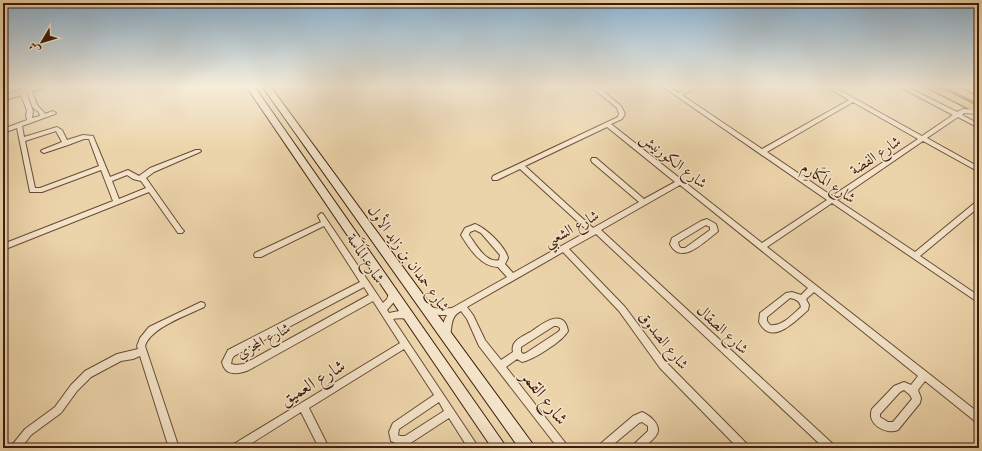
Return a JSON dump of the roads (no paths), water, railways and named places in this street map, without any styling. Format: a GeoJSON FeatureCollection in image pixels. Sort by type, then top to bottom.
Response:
{"type":"FeatureCollection","features":[{"type":"Feature","properties":{"kind":"main road","name":"شارع حمدان بن زايد الأول"},"geometry":{"type":"LineString","coordinates":[[265,107],[500,448]]}},
{"type":"Feature","properties":{"kind":"main road","name":"شارع حمدان بن زايد الأول"},"geometry":{"type":"LineString","coordinates":[[281,107],[527,448]]}},
{"type":"Feature","properties":{"kind":"street"},"geometry":{"type":"LineString","coordinates":[[29,107],[30,121]]}},
{"type":"Feature","properties":{"kind":"street"},"geometry":{"type":"LineString","coordinates":[[35,107],[41,111],[43,116]]}},
{"type":"Feature","properties":{"kind":"street"},"geometry":{"type":"LineString","coordinates":[[495,178],[620,118],[622,112],[618,107]]}},
{"type":"Feature","properties":{"kind":"street","name":"شارع المَكَارِم"},"geometry":{"type":"LineString","coordinates":[[696,107],[979,300]]}},
{"type":"Feature","properties":{"kind":"street"},"geometry":{"type":"LineString","coordinates":[[762,152],[841,107]]}},
{"type":"Feature","properties":{"kind":"street"},"geometry":{"type":"LineString","coordinates":[[865,107],[979,170]]}},
{"type":"Feature","properties":{"kind":"street"},"geometry":{"type":"LineString","coordinates":[[947,107],[960,113],[979,126]]}},
{"type":"Feature","properties":{"kind":"street"},"geometry":{"type":"LineString","coordinates":[[959,107],[960,113]]}},
{"type":"Feature","properties":{"kind":"street"},"geometry":{"type":"LineString","coordinates":[[960,113],[979,111]]}},
{"type":"Feature","properties":{"kind":"street"},"geometry":{"type":"LineString","coordinates":[[3,131],[53,113]]}},
{"type":"Feature","properties":{"kind":"street","name":"شارع الفضة"},"geometry":{"type":"LineString","coordinates":[[762,247],[960,113]]}},
{"type":"Feature","properties":{"kind":"street","name":"شارع الكورنيش"},"geometry":{"type":"LineString","coordinates":[[607,124],[979,419]]}},
{"type":"Feature","properties":{"kind":"street"},"geometry":{"type":"LineString","coordinates":[[19,125],[31,188],[34,191],[102,167]]}},
{"type":"Feature","properties":{"kind":"street"},"geometry":{"type":"LineString","coordinates":[[22,140],[57,129],[60,131],[66,144]]}},
{"type":"Feature","properties":{"kind":"street"},"geometry":{"type":"LineString","coordinates":[[44,151],[85,137],[91,138],[117,202]]}},
{"type":"Feature","properties":{"kind":"street"},"geometry":{"type":"LineString","coordinates":[[141,178],[149,171],[198,151]]}},
{"type":"Feature","properties":{"kind":"street"},"geometry":{"type":"LineString","coordinates":[[594,160],[644,203]]}},
{"type":"Feature","properties":{"kind":"street","name":"شارع الصقال"},"geometry":{"type":"LineString","coordinates":[[521,166],[595,231],[831,448]]}},
{"type":"Feature","properties":{"kind":"street"},"geometry":{"type":"LineString","coordinates":[[108,180],[128,172],[135,177],[141,178],[180,231]]}},
{"type":"Feature","properties":{"kind":"street","name":"شارع الشعبي"},"geometry":{"type":"LineString","coordinates":[[453,311],[680,182]]}},
{"type":"Feature","properties":{"kind":"street"},"geometry":{"type":"LineString","coordinates":[[3,247],[150,189]]}},
{"type":"Feature","properties":{"kind":"street"},"geometry":{"type":"LineString","coordinates":[[914,256],[979,203]]}},
{"type":"Feature","properties":{"kind":"street"},"geometry":{"type":"LineString","coordinates":[[712,224],[715,228],[714,231],[687,250],[679,250],[674,246],[675,240],[703,223],[712,224],[723,217]]}},
{"type":"Feature","properties":{"kind":"street","name":"شارع المَاسَة"},"geometry":{"type":"LineString","coordinates":[[258,255],[323,220],[474,448]]}},
{"type":"Feature","properties":{"kind":"street"},"geometry":{"type":"LineString","coordinates":[[475,227],[483,231],[504,256],[504,260],[500,264],[494,265],[486,261],[466,237],[467,230],[475,227]]}},
{"type":"Feature","properties":{"kind":"street","name":"شارع الصدوق"},"geometry":{"type":"LineString","coordinates":[[564,248],[616,302],[663,365],[744,448]]}},
{"type":"Feature","properties":{"kind":"street"},"geometry":{"type":"LineString","coordinates":[[500,264],[512,277]]}},
{"type":"Feature","properties":{"kind":"street","name":"شارع المجزي"},"geometry":{"type":"LineString","coordinates":[[365,283],[231,353],[227,358],[226,363],[229,368],[240,370],[374,296]]}},
{"type":"Feature","properties":{"kind":"street"},"geometry":{"type":"LineString","coordinates":[[801,298],[814,288]]}},
{"type":"Feature","properties":{"kind":"street","name":"شارع المَاسَة"},"geometry":{"type":"LineString","coordinates":[[383,309],[390,301],[393,293]]}},
{"type":"Feature","properties":{"kind":"street"},"geometry":{"type":"LineString","coordinates":[[789,295],[794,295],[801,298],[805,304],[805,308],[780,328],[771,329],[764,324],[762,319],[764,315],[789,295]]}},
{"type":"Feature","properties":{"kind":"street"},"geometry":{"type":"LineString","coordinates":[[174,448],[143,351],[142,341],[149,332],[201,305]]}},
{"type":"Feature","properties":{"kind":"street","name":"شارع القمر"},"geometry":{"type":"LineString","coordinates":[[462,306],[470,317],[479,338],[564,448]]}},
{"type":"Feature","properties":{"kind":"street"},"geometry":{"type":"LineString","coordinates":[[427,309],[440,312],[453,311]]}},
{"type":"Feature","properties":{"kind":"street"},"geometry":{"type":"LineString","coordinates":[[446,336],[447,323],[453,311]]}},
{"type":"Feature","properties":{"kind":"street"},"geometry":{"type":"LineString","coordinates":[[388,317],[399,314],[409,315]]}},
{"type":"Feature","properties":{"kind":"street","name":"شارع القمر"},"geometry":{"type":"LineString","coordinates":[[556,322],[562,325],[564,331],[561,335],[528,357],[522,358],[517,354],[516,348],[518,344],[550,323],[556,322]]}},
{"type":"Feature","properties":{"kind":"street","name":"شارع العميق"},"geometry":{"type":"LineString","coordinates":[[235,448],[405,344]]}},
{"type":"Feature","properties":{"kind":"street"},"geometry":{"type":"LineString","coordinates":[[15,448],[28,432],[58,410],[74,388],[88,374],[120,357],[133,355],[143,351]]}},
{"type":"Feature","properties":{"kind":"street","name":"شارع القمر"},"geometry":{"type":"LineString","coordinates":[[500,366],[517,354]]}},
{"type":"Feature","properties":{"kind":"street"},"geometry":{"type":"LineString","coordinates":[[912,390],[924,376]]}},
{"type":"Feature","properties":{"kind":"street"},"geometry":{"type":"LineString","coordinates":[[904,386],[912,390],[916,394],[917,400],[895,427],[886,427],[879,422],[875,416],[875,412],[897,389],[904,386]]}},
{"type":"Feature","properties":{"kind":"street"},"geometry":{"type":"LineString","coordinates":[[440,396],[396,426],[393,431],[393,436],[400,442],[406,442],[450,412]]}},
{"type":"Feature","properties":{"kind":"street"},"geometry":{"type":"LineString","coordinates":[[303,406],[324,448]]}},
{"type":"Feature","properties":{"kind":"street"},"geometry":{"type":"LineString","coordinates":[[602,448],[636,419],[645,418],[651,422],[653,426],[653,433],[636,448]]}}]}
